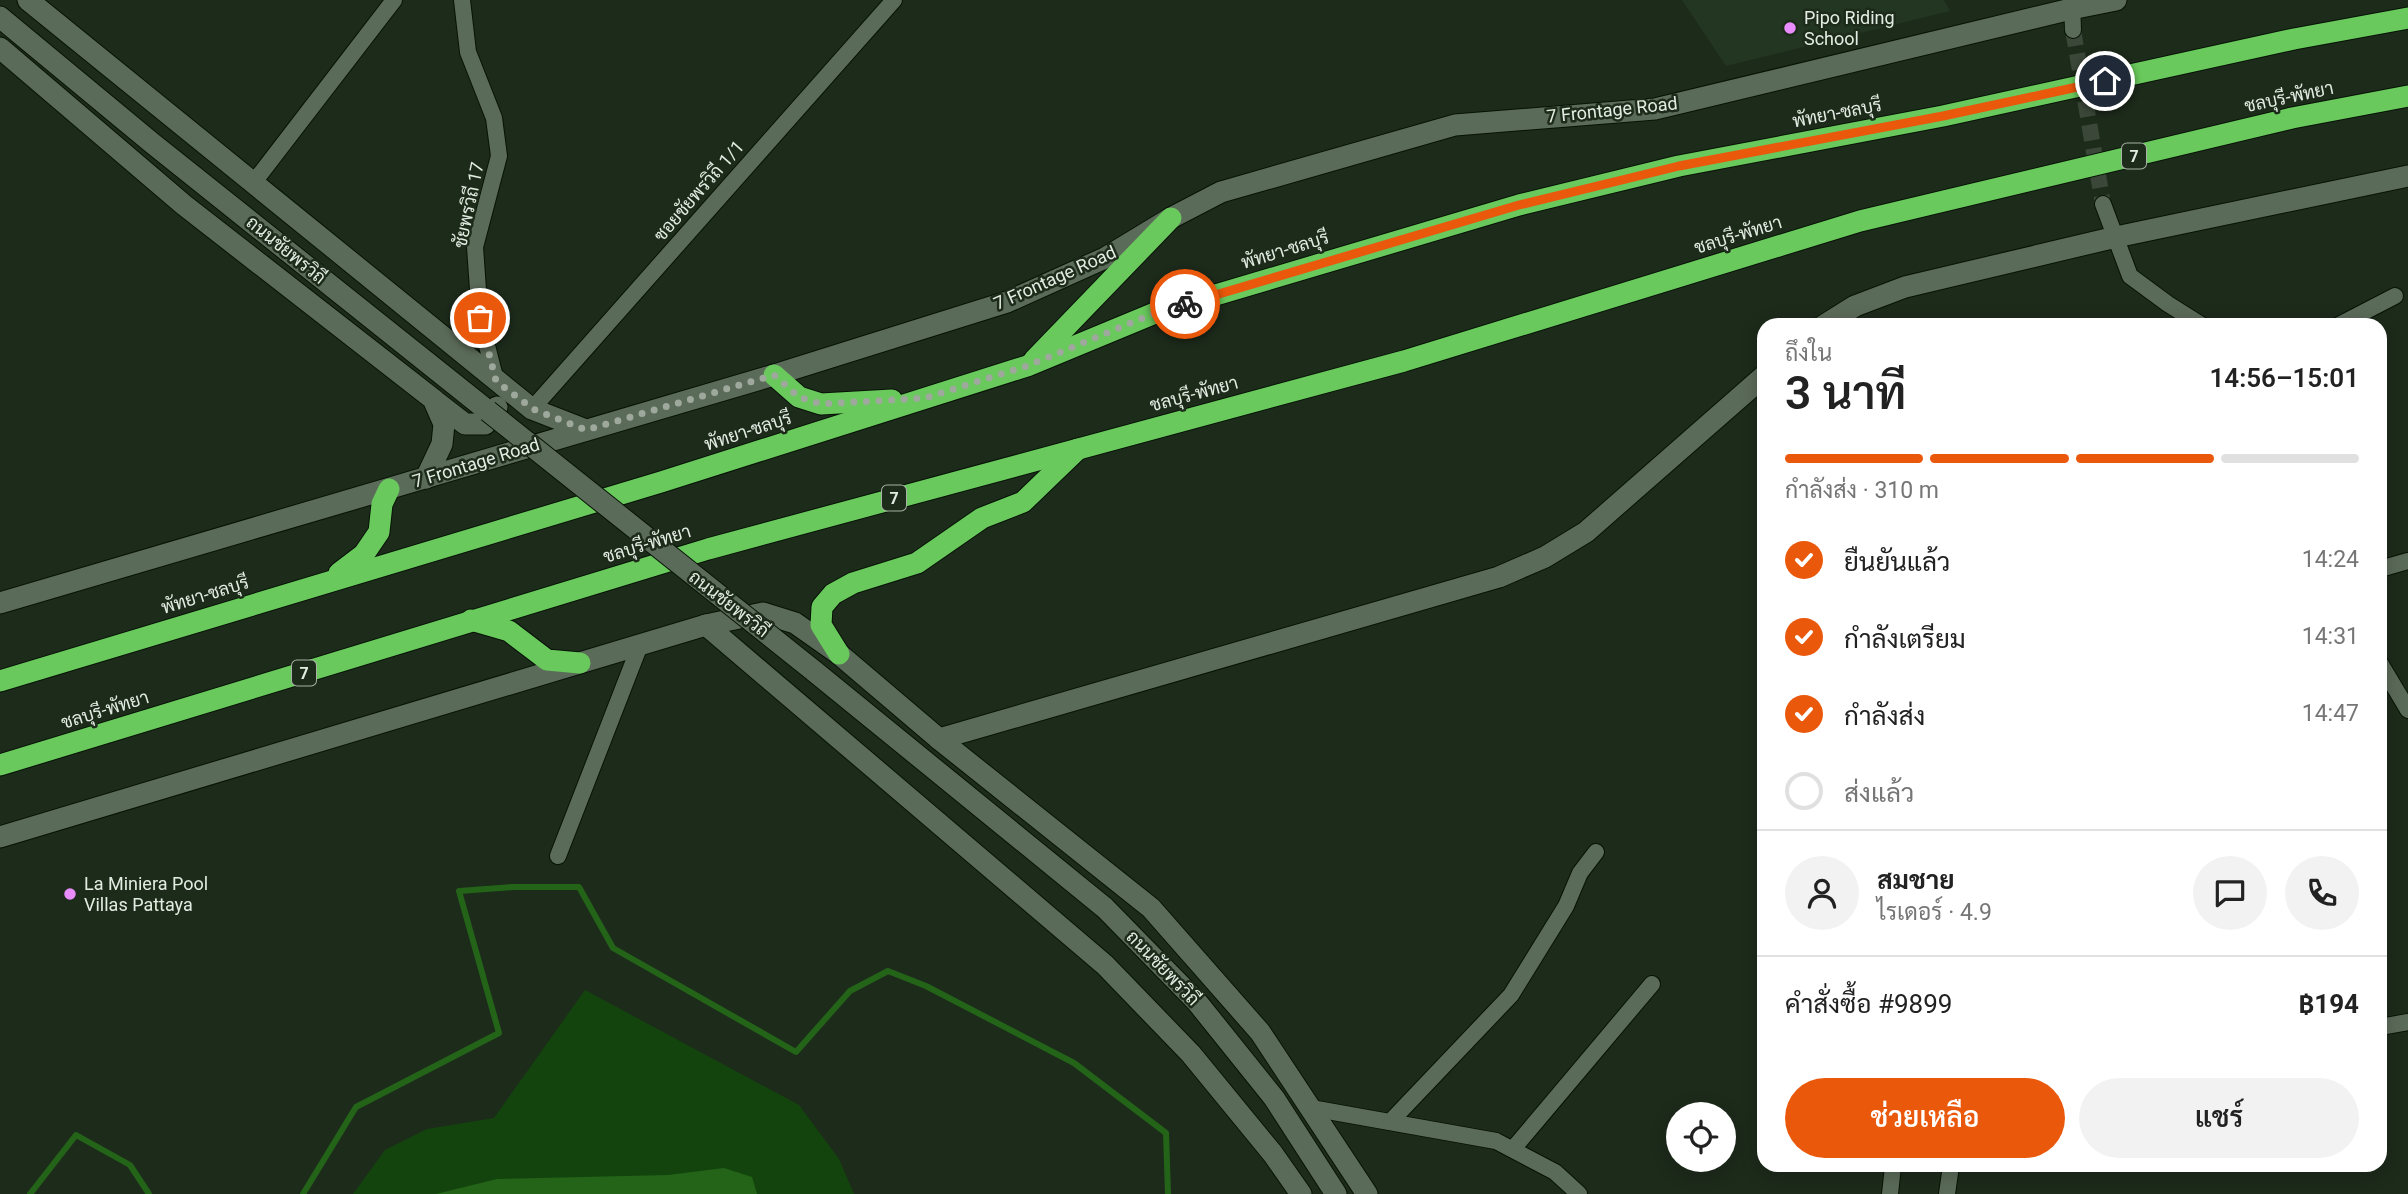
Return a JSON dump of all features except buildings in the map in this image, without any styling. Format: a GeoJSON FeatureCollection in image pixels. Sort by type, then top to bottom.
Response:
{"type":"FeatureCollection","features":[{"type":"Feature","properties":{"kind":"highway","name":"พัทยา-ชลบุรี"},"geometry":{"type":"LineString","coordinates":[[0,681],[661,482],[1027,366],[1155,313],[1519,205],[1679,166],[1943,116],[2294,39],[2408,18]]}},
{"type":"Feature","properties":{"kind":"highway","name":"ชลบุรี-พัทยา"},"geometry":{"type":"LineString","coordinates":[[0,765],[708,549],[1404,360],[1860,221],[2292,118],[2408,96]]}},
{"type":"Feature","properties":{"kind":"highway"},"geometry":{"type":"LineString","coordinates":[[1027,366],[1171,218]]}},
{"type":"Feature","properties":{"kind":"highway"},"geometry":{"type":"LineString","coordinates":[[774,375],[799,397],[821,404],[925,398]]}},
{"type":"Feature","properties":{"kind":"highway"},"geometry":{"type":"LineString","coordinates":[[839,654],[821,625],[822,607],[833,594],[853,583],[917,563],[982,517],[1023,502],[1080,447]]}},
{"type":"Feature","properties":{"kind":"highway"},"geometry":{"type":"LineString","coordinates":[[329,581],[364,554],[379,531],[382,504],[389,489]]}},
{"type":"Feature","properties":{"kind":"highway"},"geometry":{"type":"LineString","coordinates":[[471,620],[509,631],[547,660],[580,663]]}},
{"type":"Feature","properties":{"kind":"main road","name":"ถนนชัยพรวิถี"},"geometry":{"type":"LineString","coordinates":[[28,0],[254,181],[496,381],[533,409],[586,430]]}},
{"type":"Feature","properties":{"kind":"main road","name":"7 Frontage Road"},"geometry":{"type":"LineString","coordinates":[[0,603],[774,375],[1007,302],[1105,258],[1171,218],[1221,192],[1455,125],[1655,109],[2072,13],[2116,0]]}},
{"type":"Feature","properties":{"kind":"main road","name":"ถนนชัยพรวิถี"},"geometry":{"type":"LineString","coordinates":[[0,17],[152,143],[814,671],[1105,908],[1197,1002],[1274,1098],[1336,1194]]}},
{"type":"Feature","properties":{"kind":"main road","name":"ถนนชัยพรวิถี"},"geometry":{"type":"LineString","coordinates":[[0,48],[184,205],[465,424],[485,424],[497,409],[496,381]]}},
{"type":"Feature","properties":{"kind":"main road"},"geometry":{"type":"LineString","coordinates":[[1836,318],[1855,306],[1905,287],[2116,237],[2408,176]]}},
{"type":"Feature","properties":{"kind":"main road"},"geometry":{"type":"LineString","coordinates":[[939,739],[1499,577],[1545,557],[1587,531],[1757,382]]}},
{"type":"Feature","properties":{"kind":"main road"},"geometry":{"type":"LineString","coordinates":[[426,478],[442,444],[444,424],[433,399]]}},
{"type":"Feature","properties":{"kind":"main road","name":"ถนนชัยพรวิถี"},"geometry":{"type":"LineString","coordinates":[[706,625],[763,613],[795,623],[839,654],[939,739],[1152,908],[1260,1032],[1367,1194]]}},
{"type":"Feature","properties":{"kind":"main road","name":"ถนนชัยพรวิถี"},"geometry":{"type":"LineString","coordinates":[[706,625],[1105,965],[1191,1054],[1273,1154],[1301,1194]]}},
{"type":"Feature","properties":{"kind":"main road"},"geometry":{"type":"LineString","coordinates":[[0,836],[706,625]]}},
{"type":"Feature","properties":{"kind":"street"},"geometry":{"type":"LineString","coordinates":[[254,181],[394,0]]}},
{"type":"Feature","properties":{"kind":"street","name":"ชัยพรวิถี 17"},"geometry":{"type":"LineString","coordinates":[[462,0],[468,52],[494,118],[499,156],[475,247],[480,318],[496,381]]}},
{"type":"Feature","properties":{"kind":"street","name":"ซอยชัยพรวิถี 1/1"},"geometry":{"type":"LineString","coordinates":[[533,409],[894,0]]}},
{"type":"Feature","properties":{"kind":"street"},"geometry":{"type":"LineString","coordinates":[[2103,204],[2130,276],[2190,318]]}},
{"type":"Feature","properties":{"kind":"street"},"geometry":{"type":"LineString","coordinates":[[2352,318],[2395,296]]}},
{"type":"Feature","properties":{"kind":"street"},"geometry":{"type":"LineString","coordinates":[[2387,567],[2408,561]]}},
{"type":"Feature","properties":{"kind":"street"},"geometry":{"type":"LineString","coordinates":[[558,856],[640,645]]}},
{"type":"Feature","properties":{"kind":"street"},"geometry":{"type":"LineString","coordinates":[[2387,675],[2408,710]]}},
{"type":"Feature","properties":{"kind":"street"},"geometry":{"type":"LineString","coordinates":[[1391,1121],[1511,995],[1566,906],[1580,873],[1596,852]]}},
{"type":"Feature","properties":{"kind":"street"},"geometry":{"type":"LineString","coordinates":[[1513,1149],[1652,984]]}},
{"type":"Feature","properties":{"kind":"street"},"geometry":{"type":"LineString","coordinates":[[2387,1026],[2408,1022]]}},
{"type":"Feature","properties":{"kind":"street"},"geometry":{"type":"LineString","coordinates":[[1311,1108],[1496,1141],[1555,1172],[1579,1194]]}},
{"type":"Feature","properties":{"kind":"street"},"geometry":{"type":"LineString","coordinates":[[1890,1194],[1892,1172]]}},
{"type":"Feature","properties":{"kind":"street"},"geometry":{"type":"LineString","coordinates":[[1948,1194],[1950,1172]]}},
{"type":"Feature","properties":{"kind":"shaded area","name":"Pipo Riding School"},"geometry":{"type":"Polygon","coordinates":[[[1682,0],[1944,0],[1950,11],[1726,66],[1682,0]]]}},
{"type":"Feature","properties":{"kind":"shaded area"},"geometry":{"type":"Polygon","coordinates":[[[585,990],[799,1105],[839,1159],[854,1194],[353,1194],[385,1150],[427,1129],[494,1118],[585,990]]]}},
{"type":"Feature","properties":{"kind":"shaded area"},"geometry":{"type":"Polygon","coordinates":[[[724,1168],[752,1177],[757,1194],[436,1194],[497,1179],[668,1175],[724,1168]]]}},
{"type":"Feature","properties":{"kind":"waterway"},"geometry":{"type":"LineString","coordinates":[[303,1194],[356,1107],[499,1033],[459,891],[513,887],[579,887],[613,948],[796,1052],[850,991],[888,971],[926,986],[1074,1063],[1166,1133],[1168,1194]]}},
{"type":"Feature","properties":{"kind":"waterway"},"geometry":{"type":"LineString","coordinates":[[30,1194],[76,1135],[130,1165],[149,1194]]}},
{"type":"Feature","properties":{"kind":"tunnel"},"geometry":{"type":"LineString","coordinates":[[2073,30],[2103,204]]}},
{"type":"Feature","properties":{"kind":"way so far"},"geometry":{"type":"LineString","coordinates":[[480,318],[496,381],[533,409],[586,430],[774,375],[799,397],[821,404],[925,398],[1027,366],[1155,313],[1185,304]]}},
{"type":"Feature","properties":{"kind":"place","name":"Pipo Riding School"},"geometry":{"type":"Point","coordinates":[1790,28]}},
{"type":"Feature","properties":{"kind":"place","name":"La Miniera Pool Villas Pattaya"},"geometry":{"type":"Point","coordinates":[70,894]}},
{"type":"Feature","properties":{"kind":"route"},"geometry":{"type":"LineString","coordinates":[[1185,304],[1519,205],[1679,166],[1943,116],[2105,81]]}}]}
